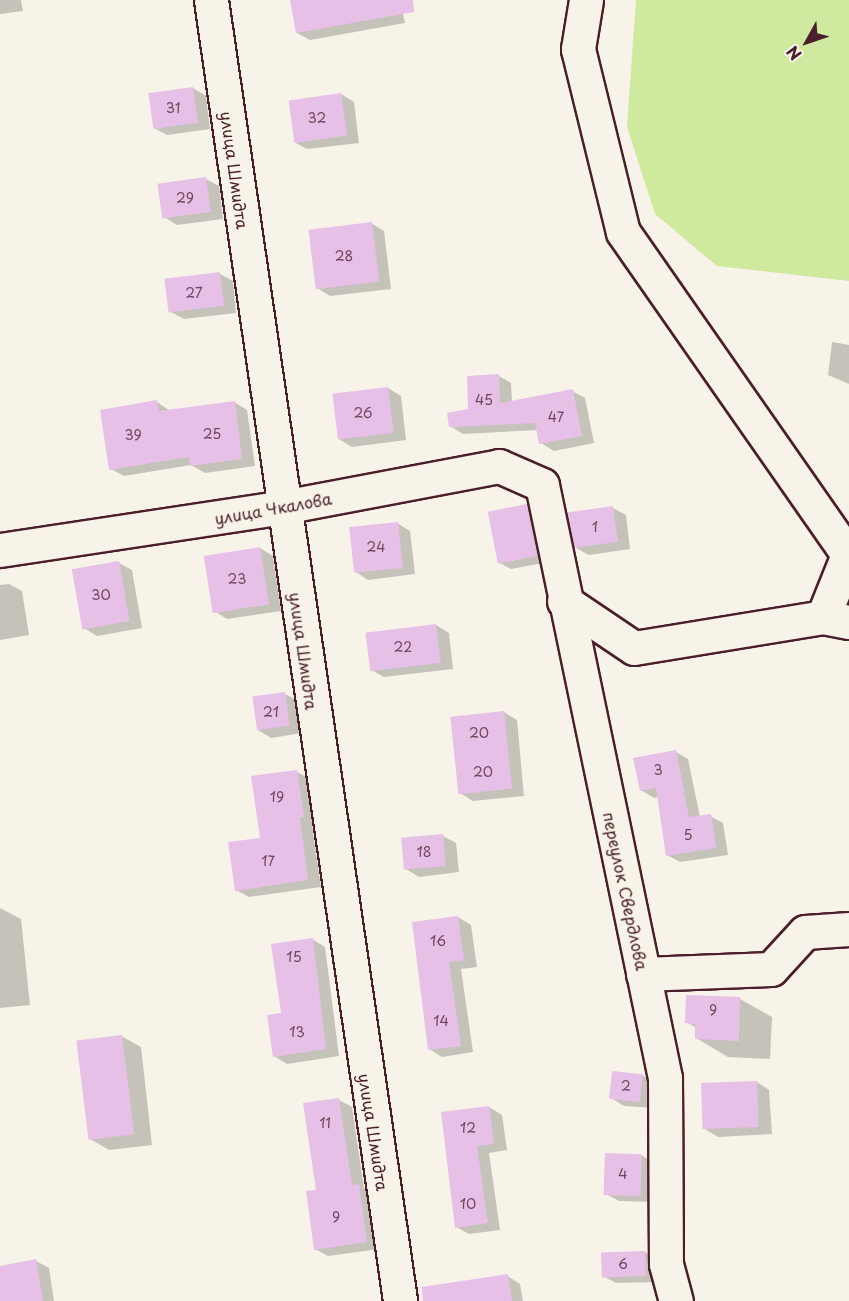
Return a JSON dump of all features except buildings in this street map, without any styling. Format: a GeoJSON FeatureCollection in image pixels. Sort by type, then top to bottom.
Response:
{"type":"FeatureCollection","features":[{"type":"Feature","properties":{"kind":"street","name":"улица Шмидта"},"geometry":{"type":"LineString","coordinates":[[212,0],[283,507],[400,1301]]}},
{"type":"Feature","properties":{"kind":"street"},"geometry":{"type":"LineString","coordinates":[[564,601],[634,648],[836,620],[848,554],[623,232],[578,49],[586,0]]}},
{"type":"Feature","properties":{"kind":"street","name":"улица Чкалова"},"geometry":{"type":"LineString","coordinates":[[0,550],[283,507],[499,466],[542,485]]}},
{"type":"Feature","properties":{"kind":"street","name":"переулок Свердлова"},"geometry":{"type":"LineString","coordinates":[[542,485],[564,601],[665,1078],[666,1264],[675,1301]]}},
{"type":"Feature","properties":{"kind":"street"},"geometry":{"type":"LineString","coordinates":[[643,974],[771,969],[805,932],[849,929]]}},
{"type":"Feature","properties":{"kind":"green space"},"geometry":{"type":"Polygon","coordinates":[[[636,0],[849,0],[849,281],[717,266],[655,214],[627,127],[636,0]]]}}]}
